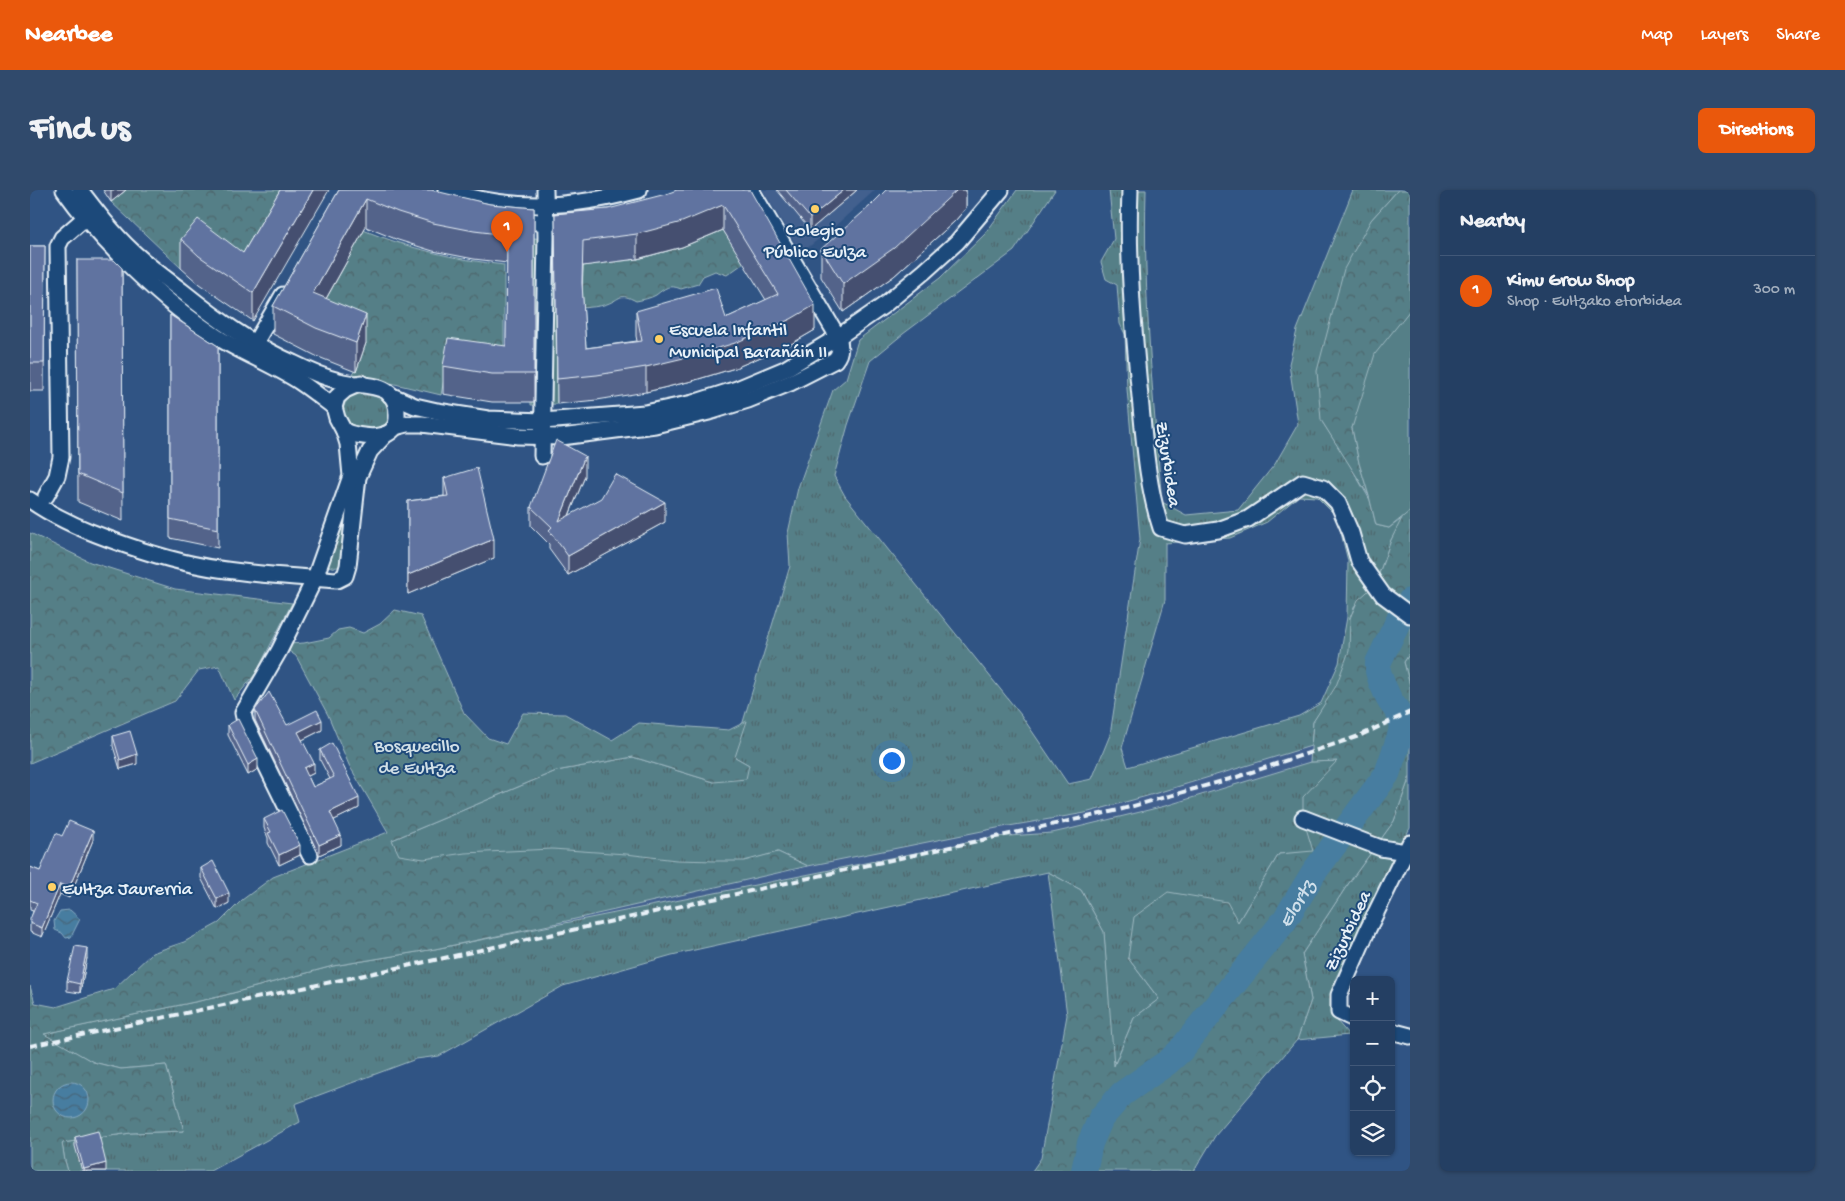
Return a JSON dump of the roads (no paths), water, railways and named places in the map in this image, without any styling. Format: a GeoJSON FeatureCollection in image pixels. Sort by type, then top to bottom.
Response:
{"type":"FeatureCollection","features":[{"type":"Feature","properties":{"kind":"street"},"geometry":{"type":"LineString","coordinates":[[64,190],[132,251],[229,328],[292,363],[334,380],[379,387],[415,406],[488,419],[543,421],[645,413],[693,403],[738,389],[785,369],[838,337],[883,306],[925,272],[957,242],[1001,190]]}},
{"type":"Feature","properties":{"kind":"street"},"geometry":{"type":"LineString","coordinates":[[80,190],[90,214],[137,272],[182,312],[237,349],[299,382],[334,407]]}},
{"type":"Feature","properties":{"kind":"street"},"geometry":{"type":"LineString","coordinates":[[446,190],[464,196],[507,204],[546,206],[603,200],[639,190]]}},
{"type":"Feature","properties":{"kind":"street"},"geometry":{"type":"LineString","coordinates":[[542,456],[545,190]]}},
{"type":"Feature","properties":{"kind":"street"},"geometry":{"type":"LineString","coordinates":[[344,431],[352,435],[368,438],[407,424],[422,424],[518,436],[542,437],[569,436],[655,425],[748,400],[790,383],[835,360],[841,344],[838,337],[751,190]]}},
{"type":"Feature","properties":{"kind":"street","name":"Zizurbidea"},"geometry":{"type":"LineString","coordinates":[[1130,190],[1128,235],[1138,375],[1150,487],[1161,528],[1185,535],[1218,530],[1248,519],[1303,482],[1323,488],[1338,503],[1351,533],[1359,561],[1375,585],[1383,595],[1410,615]]}},
{"type":"Feature","properties":{"kind":"street"},"geometry":{"type":"LineString","coordinates":[[46,496],[58,476],[61,457],[58,246],[62,238],[90,214]]}},
{"type":"Feature","properties":{"kind":"street"},"geometry":{"type":"LineString","coordinates":[[487,215],[546,222],[592,219]]}},
{"type":"Feature","properties":{"kind":"street"},"geometry":{"type":"LineString","coordinates":[[255,343],[290,282]]}},
{"type":"Feature","properties":{"kind":"street"},"geometry":{"type":"LineString","coordinates":[[310,855],[245,722],[243,713],[279,651],[315,578],[350,476],[350,460],[344,431],[334,407],[337,397],[346,390],[361,383]]}},
{"type":"Feature","properties":{"kind":"street"},"geometry":{"type":"LineString","coordinates":[[30,500],[54,516],[148,553],[217,569],[284,577],[338,580],[345,576],[348,566],[358,477],[370,451],[391,431],[398,420],[396,404],[390,394]]}},
{"type":"Feature","properties":{"kind":"street","name":"Zizurbidea"},"geometry":{"type":"LineString","coordinates":[[1303,818],[1381,848],[1408,848],[1368,929],[1339,995],[1339,1012],[1350,1017]]}},
{"type":"Feature","properties":{"kind":"street"},"geometry":{"type":"LineString","coordinates":[[1395,1032],[1410,1036]]}},
{"type":"Feature","properties":{"kind":"water"},"geometry":{"type":"Polygon","coordinates":[[[70,910],[80,919],[71,937],[66,938],[62,933],[55,930],[54,921],[60,911],[70,910]]]}},
{"type":"Feature","properties":{"kind":"water"},"geometry":{"type":"Polygon","coordinates":[[[71,1082],[78,1083],[84,1087],[88,1093],[88,1107],[84,1113],[78,1117],[71,1118],[64,1117],[58,1113],[54,1107],[53,1100],[54,1093],[58,1087],[64,1083],[71,1082]]]}},
{"type":"Feature","properties":{"kind":"waterway","name":"Elortz"},"geometry":{"type":"LineString","coordinates":[[1084,1171],[1090,1143],[1101,1118],[1122,1094],[1168,1062],[1180,1051],[1285,920],[1314,872],[1387,774],[1401,733],[1402,721],[1381,681],[1378,663],[1404,609],[1410,601]]}},
{"type":"Feature","properties":{"kind":"railway"},"geometry":{"type":"LineString","coordinates":[[30,1046],[449,957],[1119,810],[1237,777],[1359,736],[1410,712]]}},
{"type":"Feature","properties":{"kind":"place","name":"Colegio Público Eulza"},"geometry":{"type":"Point","coordinates":[815,209]}},
{"type":"Feature","properties":{"kind":"place","name":"Kimu Grow Shop"},"geometry":{"type":"Point","coordinates":[507,252]}},
{"type":"Feature","properties":{"kind":"place","name":"Escuela Infantil Municipal Barañáin II"},"geometry":{"type":"Point","coordinates":[659,339]}},
{"type":"Feature","properties":{"kind":"place","name":"Eultza Jaurerria"},"geometry":{"type":"Point","coordinates":[52,887]}},
{"type":"Feature","properties":{"kind":"park label","name":"Bosquecillo de Eultza"},"geometry":{"type":"Point","coordinates":[417,755]}}]}
